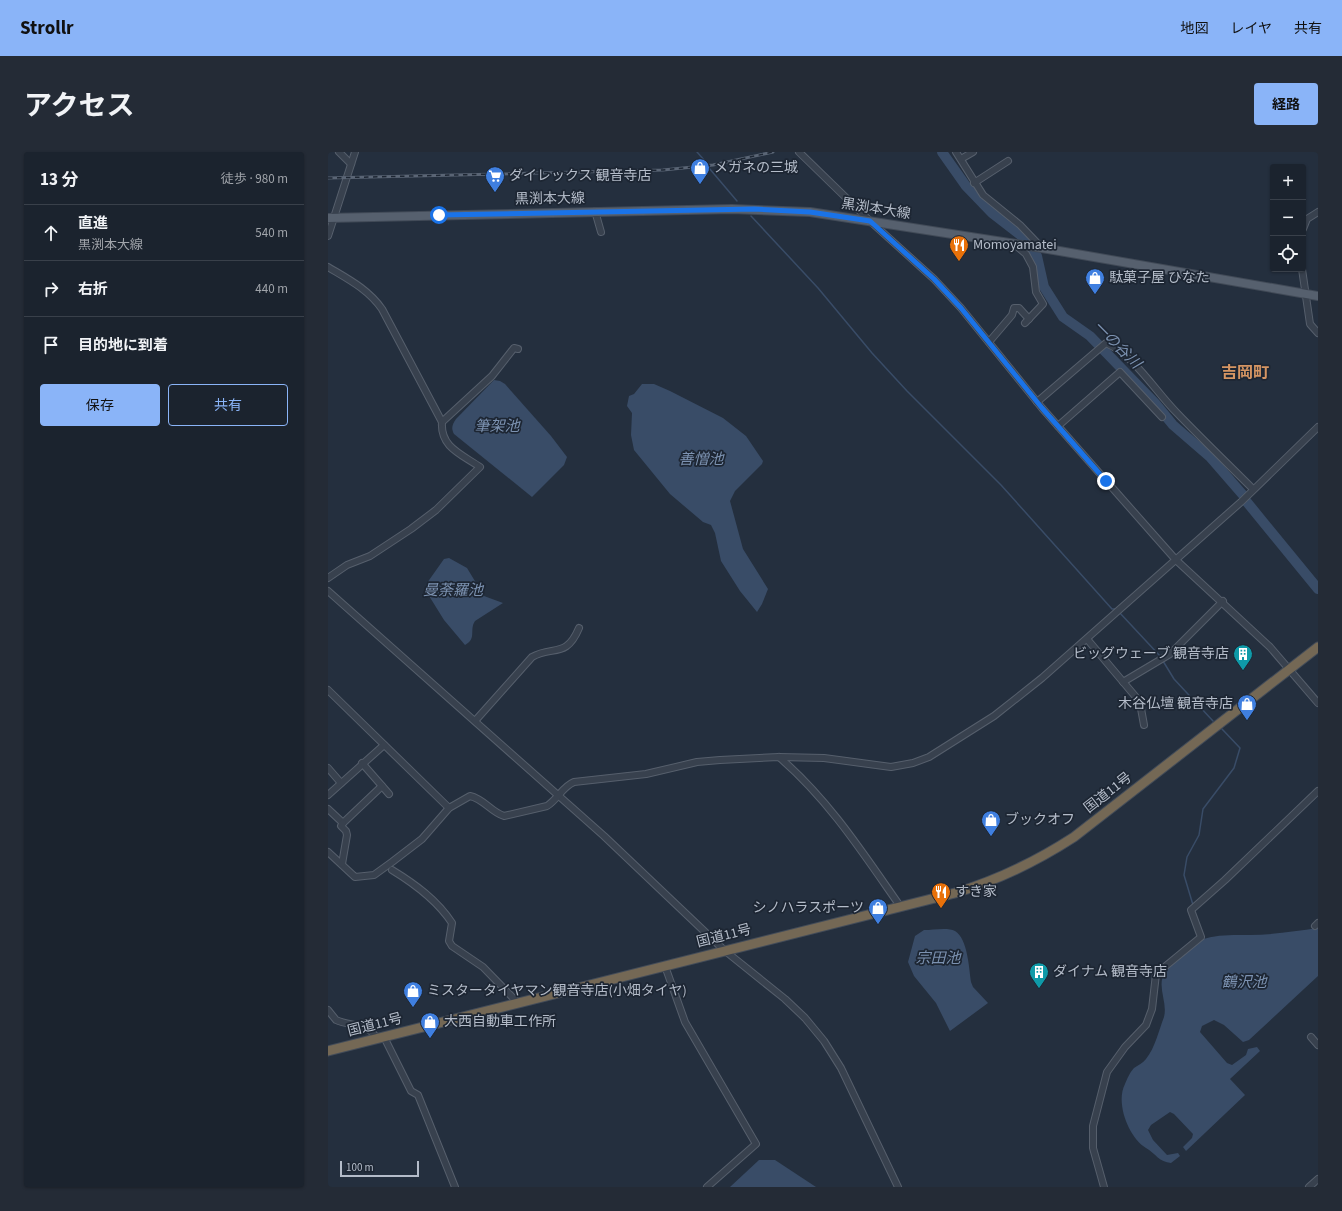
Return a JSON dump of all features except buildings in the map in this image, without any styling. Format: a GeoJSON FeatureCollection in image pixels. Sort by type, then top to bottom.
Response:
{"type":"FeatureCollection","features":[{"type":"Feature","properties":{"kind":"highway","name":"国道11号"},"geometry":{"type":"LineString","coordinates":[[328,1051],[900,906],[975,886],[1017,869],[1051,851],[1095,821],[1318,647]]}},
{"type":"Feature","properties":{"kind":"main road","name":"黒渕本大線"},"geometry":{"type":"LineString","coordinates":[[331,218],[595,211],[774,210],[810,212],[1042,248],[1318,296]]}},
{"type":"Feature","properties":{"kind":"street"},"geometry":{"type":"LineString","coordinates":[[339,152],[351,164]]}},
{"type":"Feature","properties":{"kind":"street"},"geometry":{"type":"LineString","coordinates":[[328,236],[331,218],[355,152]]}},
{"type":"Feature","properties":{"kind":"street"},"geometry":{"type":"LineString","coordinates":[[799,152],[870,221],[934,279],[961,308],[1037,402],[1176,560],[1270,647],[1318,703]]}},
{"type":"Feature","properties":{"kind":"street"},"geometry":{"type":"LineString","coordinates":[[956,152],[974,183],[983,195],[1020,225],[1042,248]]}},
{"type":"Feature","properties":{"kind":"street"},"geometry":{"type":"LineString","coordinates":[[961,159],[973,152]]}},
{"type":"Feature","properties":{"kind":"street"},"geometry":{"type":"LineString","coordinates":[[974,183],[1008,161]]}},
{"type":"Feature","properties":{"kind":"street"},"geometry":{"type":"LineString","coordinates":[[595,211],[601,232]]}},
{"type":"Feature","properties":{"kind":"street"},"geometry":{"type":"LineString","coordinates":[[1306,222],[1307,219],[1318,212]]}},
{"type":"Feature","properties":{"kind":"street"},"geometry":{"type":"LineString","coordinates":[[989,342],[1012,315],[1014,308],[1019,308],[1027,321],[1043,304],[1036,292],[1033,267],[1026,254],[1014,244]]}},
{"type":"Feature","properties":{"kind":"street"},"geometry":{"type":"LineString","coordinates":[[328,267],[354,282],[375,299],[382,309],[442,422],[441,433],[446,443],[480,467],[436,510],[411,529],[370,556],[347,565],[328,578]]}},
{"type":"Feature","properties":{"kind":"street"},"geometry":{"type":"LineString","coordinates":[[1302,272],[1310,324],[1318,333]]}},
{"type":"Feature","properties":{"kind":"street"},"geometry":{"type":"LineString","coordinates":[[1037,402],[1106,343],[1118,348],[1129,357],[1176,413],[1253,489]]}},
{"type":"Feature","properties":{"kind":"street"},"geometry":{"type":"LineString","coordinates":[[442,422],[492,376],[514,348],[518,349]]}},
{"type":"Feature","properties":{"kind":"street"},"geometry":{"type":"LineString","coordinates":[[1058,426],[1120,372],[1162,417]]}},
{"type":"Feature","properties":{"kind":"street"},"geometry":{"type":"LineString","coordinates":[[328,852],[355,877],[374,875],[422,839],[449,808],[470,796],[480,799],[504,816],[547,806],[564,787],[574,782],[646,774],[705,761],[824,758],[891,767],[913,763],[929,757],[994,716],[1042,678],[1176,560],[1318,427]]}},
{"type":"Feature","properties":{"kind":"street"},"geometry":{"type":"LineString","coordinates":[[328,591],[558,795],[724,950],[785,999],[804,1018],[824,1041],[841,1068],[898,1187]]}},
{"type":"Feature","properties":{"kind":"street"},"geometry":{"type":"LineString","coordinates":[[1123,682],[1170,654],[1222,601]]}},
{"type":"Feature","properties":{"kind":"street"},"geometry":{"type":"LineString","coordinates":[[475,722],[532,657],[537,654],[555,652],[565,648],[575,639],[579,628]]}},
{"type":"Feature","properties":{"kind":"street"},"geometry":{"type":"LineString","coordinates":[[1087,639],[1140,704],[1144,725]]}},
{"type":"Feature","properties":{"kind":"street"},"geometry":{"type":"LineString","coordinates":[[328,690],[449,808]]}},
{"type":"Feature","properties":{"kind":"street"},"geometry":{"type":"LineString","coordinates":[[328,795],[384,745]]}},
{"type":"Feature","properties":{"kind":"street"},"geometry":{"type":"LineString","coordinates":[[780,758],[820,796],[866,856],[900,906]]}},
{"type":"Feature","properties":{"kind":"street"},"geometry":{"type":"LineString","coordinates":[[362,764],[389,794]]}},
{"type":"Feature","properties":{"kind":"street"},"geometry":{"type":"LineString","coordinates":[[328,768],[341,783]]}},
{"type":"Feature","properties":{"kind":"street"},"geometry":{"type":"LineString","coordinates":[[342,823],[382,786]]}},
{"type":"Feature","properties":{"kind":"street"},"geometry":{"type":"LineString","coordinates":[[1104,1187],[1092,1139],[1093,1126],[1107,1072],[1125,1047],[1146,1025],[1152,1009],[1156,974],[1201,938],[1191,910],[1226,880],[1318,790]]}},
{"type":"Feature","properties":{"kind":"street"},"geometry":{"type":"LineString","coordinates":[[328,809],[342,823],[341,826],[346,831],[347,835],[342,864]]}},
{"type":"Feature","properties":{"kind":"street"},"geometry":{"type":"LineString","coordinates":[[392,870],[416,885],[443,911],[452,923],[449,941],[452,946],[483,968],[518,1004]]}},
{"type":"Feature","properties":{"kind":"street"},"geometry":{"type":"LineString","coordinates":[[666,966],[685,1022],[756,1144],[707,1187]]}},
{"type":"Feature","properties":{"kind":"street"},"geometry":{"type":"LineString","coordinates":[[328,1010],[336,1020],[368,1028],[381,1038],[412,1091],[418,1095],[455,1187]]}},
{"type":"Feature","properties":{"kind":"street"},"geometry":{"type":"LineString","coordinates":[[1311,1037],[1318,1045]]}},
{"type":"Feature","properties":{"kind":"street"},"geometry":{"type":"LineString","coordinates":[[1309,1187],[1318,1179]]}},
{"type":"Feature","properties":{"kind":"water","name":"筆架池"},"geometry":{"type":"Polygon","coordinates":[[[494,380],[505,384],[551,436],[567,457],[564,465],[532,497],[454,434],[452,430],[452,426],[456,419],[494,380]]]}},
{"type":"Feature","properties":{"kind":"water","name":"善憎池"},"geometry":{"type":"Polygon","coordinates":[[[642,384],[654,384],[723,418],[746,436],[763,461],[762,464],[735,491],[730,501],[743,549],[768,589],[757,612],[740,591],[721,561],[715,533],[711,525],[703,522],[670,494],[634,450],[631,435],[632,413],[627,406],[629,396],[634,394],[642,384]]]}},
{"type":"Feature","properties":{"kind":"water","name":"曼荼羅池"},"geometry":{"type":"Polygon","coordinates":[[[449,558],[467,568],[484,596],[503,603],[475,621],[473,624],[471,640],[465,645],[444,620],[426,591],[427,583],[444,559],[449,558]]]}},
{"type":"Feature","properties":{"kind":"water","name":"鶴沢池"},"geometry":{"type":"Polygon","coordinates":[[[1318,928],[1318,976],[1249,1040],[1243,1042],[1224,1025],[1214,1020],[1202,1026],[1200,1032],[1227,1063],[1232,1065],[1246,1055],[1248,1049],[1257,1047],[1260,1051],[1230,1079],[1245,1095],[1186,1151],[1183,1147],[1192,1138],[1193,1134],[1174,1114],[1170,1112],[1151,1125],[1148,1130],[1153,1140],[1167,1155],[1178,1153],[1180,1156],[1171,1163],[1160,1159],[1140,1143],[1129,1128],[1123,1110],[1122,1092],[1131,1071],[1143,1062],[1149,1055],[1164,1017],[1165,1006],[1162,983],[1165,972],[1171,964],[1201,940],[1207,938],[1226,935],[1275,934],[1318,928]]]}},
{"type":"Feature","properties":{"kind":"water","name":"宗田池"},"geometry":{"type":"Polygon","coordinates":[[[948,929],[955,931],[959,935],[965,947],[973,987],[988,1003],[950,1031],[936,1003],[914,976],[908,962],[915,936],[924,930],[948,929]]]}},
{"type":"Feature","properties":{"kind":"water"},"geometry":{"type":"Polygon","coordinates":[[[759,1160],[775,1160],[816,1187],[730,1187],[759,1160]]]}},
{"type":"Feature","properties":{"kind":"waterway"},"geometry":{"type":"LineString","coordinates":[[697,152],[705,161]]}},
{"type":"Feature","properties":{"kind":"waterway","name":"一の谷川"},"geometry":{"type":"LineString","coordinates":[[942,152],[966,186],[992,213],[1023,237],[1037,256],[1044,287],[1063,317],[1090,336],[1155,403],[1173,425],[1210,457],[1243,495]]}},
{"type":"Feature","properties":{"kind":"waterway"},"geometry":{"type":"LineString","coordinates":[[709,168],[737,201]]}},
{"type":"Feature","properties":{"kind":"waterway"},"geometry":{"type":"LineString","coordinates":[[751,216],[818,288],[872,353],[907,391],[1001,485],[1112,609],[1116,609]]}},
{"type":"Feature","properties":{"kind":"waterway","name":"一の谷川"},"geometry":{"type":"LineString","coordinates":[[1246,501],[1318,589]]}},
{"type":"Feature","properties":{"kind":"waterway"},"geometry":{"type":"LineString","coordinates":[[1119,612],[1160,656]]}},
{"type":"Feature","properties":{"kind":"waterway"},"geometry":{"type":"LineString","coordinates":[[1163,661],[1174,679],[1213,721]]}},
{"type":"Feature","properties":{"kind":"waterway"},"geometry":{"type":"LineString","coordinates":[[1193,905],[1184,875],[1187,857],[1199,835],[1203,809],[1234,768],[1240,748],[1222,729]]}},
{"type":"Feature","properties":{"kind":"railway"},"geometry":{"type":"LineString","coordinates":[[328,178],[663,170],[713,165],[773,152]]}},
{"type":"Feature","properties":{"kind":"place","name":"メガネの三城"},"geometry":{"type":"Point","coordinates":[700,185]}},
{"type":"Feature","properties":{"kind":"place","name":"ダイレックス 観音寺店"},"geometry":{"type":"Point","coordinates":[495,193]}},
{"type":"Feature","properties":{"kind":"place","name":"Momoyamatei"},"geometry":{"type":"Point","coordinates":[959,262]}},
{"type":"Feature","properties":{"kind":"place","name":"駄菓子屋 ひなた"},"geometry":{"type":"Point","coordinates":[1095,295]}},
{"type":"Feature","properties":{"kind":"place","name":"ビッグウェーブ 観音寺店"},"geometry":{"type":"Point","coordinates":[1243,671]}},
{"type":"Feature","properties":{"kind":"place","name":"木谷仏壇 観音寺店"},"geometry":{"type":"Point","coordinates":[1247,721]}},
{"type":"Feature","properties":{"kind":"place","name":"ブックオフ"},"geometry":{"type":"Point","coordinates":[991,837]}},
{"type":"Feature","properties":{"kind":"place","name":"すき家"},"geometry":{"type":"Point","coordinates":[941,909]}},
{"type":"Feature","properties":{"kind":"place","name":"シノハラスポーツ"},"geometry":{"type":"Point","coordinates":[878,925]}},
{"type":"Feature","properties":{"kind":"place","name":"ダイナム 観音寺店"},"geometry":{"type":"Point","coordinates":[1039,989]}},
{"type":"Feature","properties":{"kind":"place","name":"ミスタータイヤマン観音寺店(小畑タイヤ)"},"geometry":{"type":"Point","coordinates":[413,1008]}},
{"type":"Feature","properties":{"kind":"place","name":"大西自動車工作所"},"geometry":{"type":"Point","coordinates":[430,1039]}},
{"type":"Feature","properties":{"kind":"district","name":"吉岡町"},"geometry":{"type":"Point","coordinates":[1245,373]}},
{"type":"Feature","properties":{"kind":"route"},"geometry":{"type":"LineString","coordinates":[[439,215],[754,209],[810,212],[870,221],[919,264],[961,308],[1042,408],[1106,481]]}}]}
